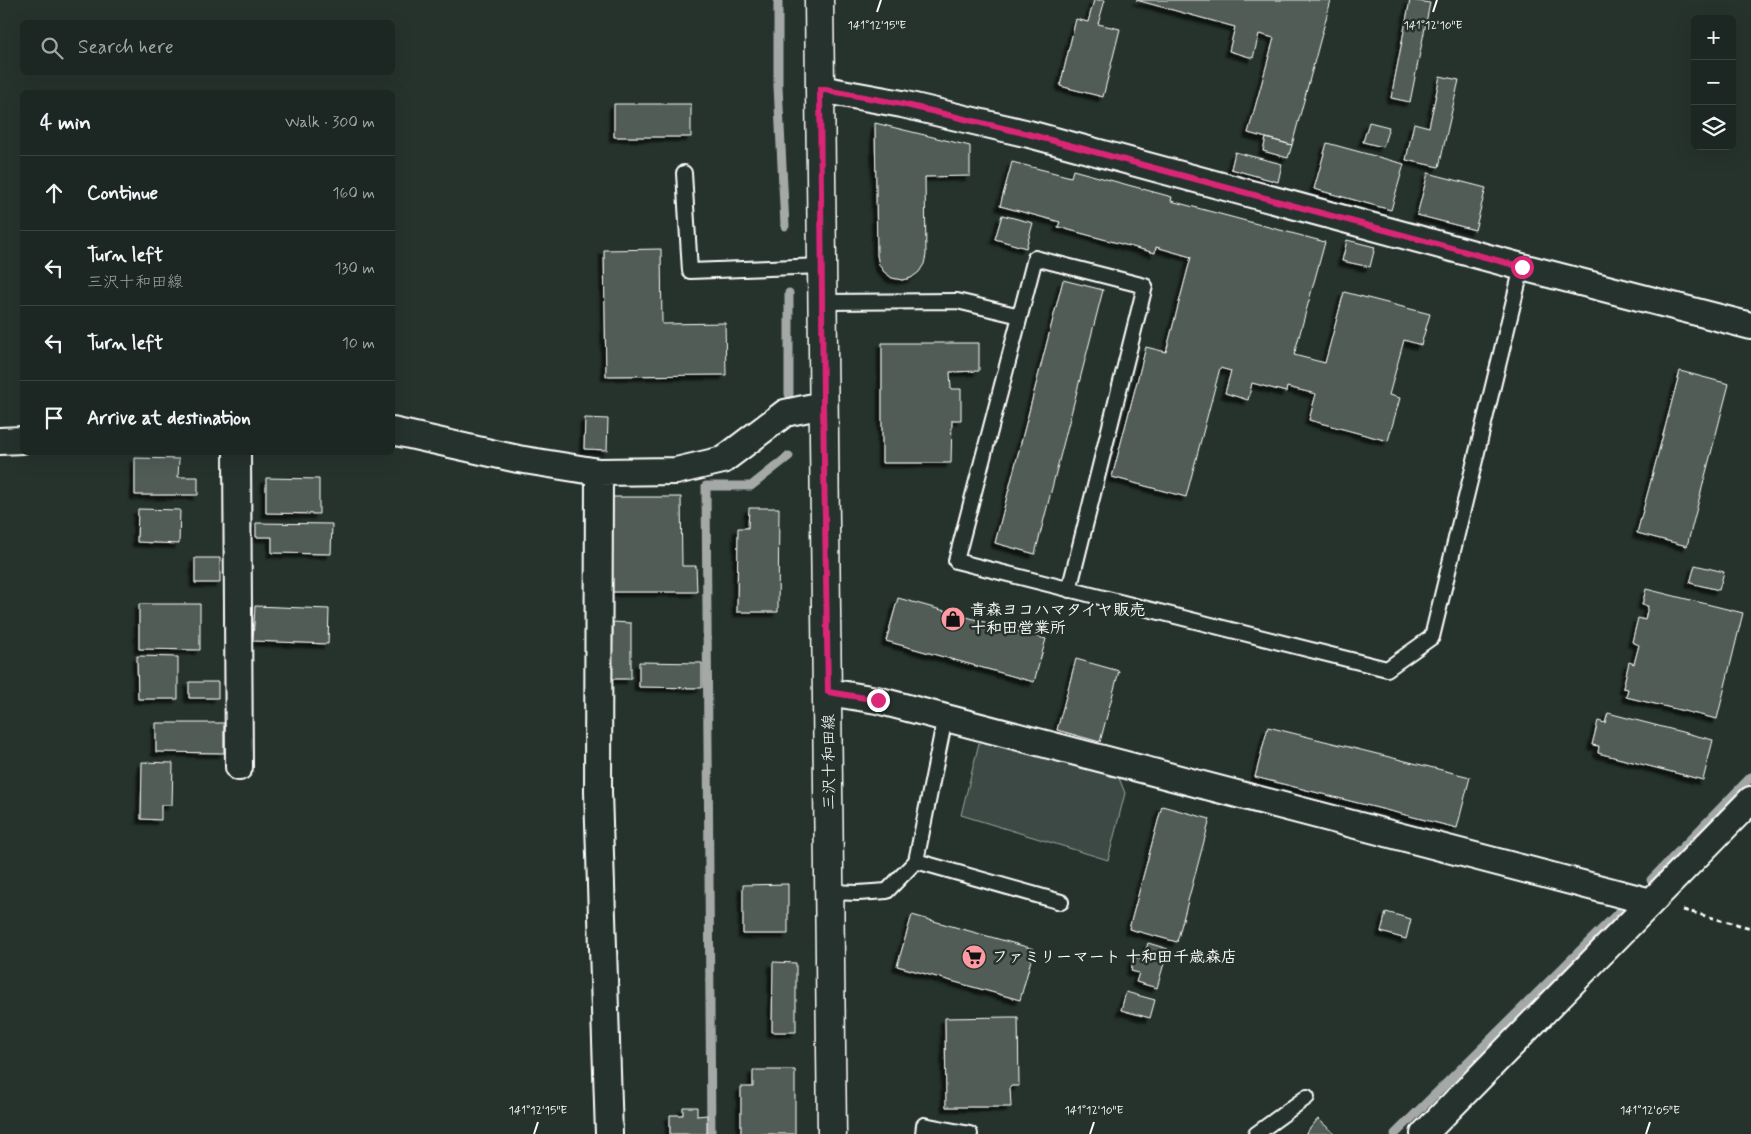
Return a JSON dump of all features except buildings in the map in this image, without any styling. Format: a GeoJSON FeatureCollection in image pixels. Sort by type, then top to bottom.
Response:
{"type":"FeatureCollection","features":[{"type":"Feature","properties":{"kind":"main road","name":"三沢十和田線"},"geometry":{"type":"LineString","coordinates":[[819,0],[832,1134]]}},
{"type":"Feature","properties":{"kind":"street"},"geometry":{"type":"LineString","coordinates":[[820,89],[902,104],[1028,134],[1522,267],[1751,326]]}},
{"type":"Feature","properties":{"kind":"street"},"geometry":{"type":"LineString","coordinates":[[395,432],[518,458],[599,472],[676,471],[722,460],[785,413],[823,405]]}},
{"type":"Feature","properties":{"kind":"street"},"geometry":{"type":"LineString","coordinates":[[0,441],[20,440]]}},
{"type":"Feature","properties":{"kind":"street"},"geometry":{"type":"LineString","coordinates":[[237,455],[239,767]]}},
{"type":"Feature","properties":{"kind":"street"},"geometry":{"type":"LineString","coordinates":[[599,472],[598,792],[608,1134]]}},
{"type":"Feature","properties":{"kind":"street"},"geometry":{"type":"LineString","coordinates":[[828,692],[878,700],[1651,902]]}},
{"type":"Feature","properties":{"kind":"street"},"geometry":{"type":"LineString","coordinates":[[1424,1134],[1751,800]]}},
{"type":"Feature","properties":{"kind":"lane"},"geometry":{"type":"LineString","coordinates":[[684,173],[690,271],[822,266]]}},
{"type":"Feature","properties":{"kind":"lane"},"geometry":{"type":"LineString","coordinates":[[1069,590],[1145,286],[1036,258],[956,561],[1069,590],[1387,669],[1432,637],[1522,267]]}},
{"type":"Feature","properties":{"kind":"lane"},"geometry":{"type":"LineString","coordinates":[[822,302],[957,301],[1020,316]]}},
{"type":"Feature","properties":{"kind":"lane"},"geometry":{"type":"LineString","coordinates":[[830,892],[887,891],[916,861],[945,718]]}},
{"type":"Feature","properties":{"kind":"lane"},"geometry":{"type":"LineString","coordinates":[[916,861],[1061,902]]}},
{"type":"Feature","properties":{"kind":"lane"},"geometry":{"type":"LineString","coordinates":[[1256,1134],[1307,1098]]}},
{"type":"Feature","properties":{"kind":"lane"},"geometry":{"type":"LineString","coordinates":[[923,1134],[924,1125],[970,1134]]}},
{"type":"Feature","properties":{"kind":"path"},"geometry":{"type":"LineString","coordinates":[[1651,902],[1751,928]]}},
{"type":"Feature","properties":{"kind":"shaded area"},"geometry":{"type":"Polygon","coordinates":[[[980,739],[1119,778],[1125,793],[1108,860],[961,815],[980,739]]]}},
{"type":"Feature","properties":{"kind":"waterway"},"geometry":{"type":"LineString","coordinates":[[778,0],[778,86],[785,226]]}},
{"type":"Feature","properties":{"kind":"waterway"},"geometry":{"type":"LineString","coordinates":[[789,293],[789,394]]}},
{"type":"Feature","properties":{"kind":"waterway"},"geometry":{"type":"LineString","coordinates":[[711,1134],[706,486],[751,486],[789,456]]}},
{"type":"Feature","properties":{"kind":"waterway"},"geometry":{"type":"LineString","coordinates":[[1651,880],[1751,777]]}},
{"type":"Feature","properties":{"kind":"waterway"},"geometry":{"type":"LineString","coordinates":[[1395,1134],[1618,913]]}},
{"type":"Feature","properties":{"kind":"place","name":"青森ヨコハマタイヤ販売 十和田営業所"},"geometry":{"type":"Point","coordinates":[953,619]}},
{"type":"Feature","properties":{"kind":"place","name":"ファミリーマート 十和田千歳森店"},"geometry":{"type":"Point","coordinates":[974,957]}},
{"type":"Feature","properties":{"kind":"route"},"geometry":{"type":"LineString","coordinates":[[878,700],[828,692],[820,89],[902,104],[1028,134],[1522,267]]}}]}
